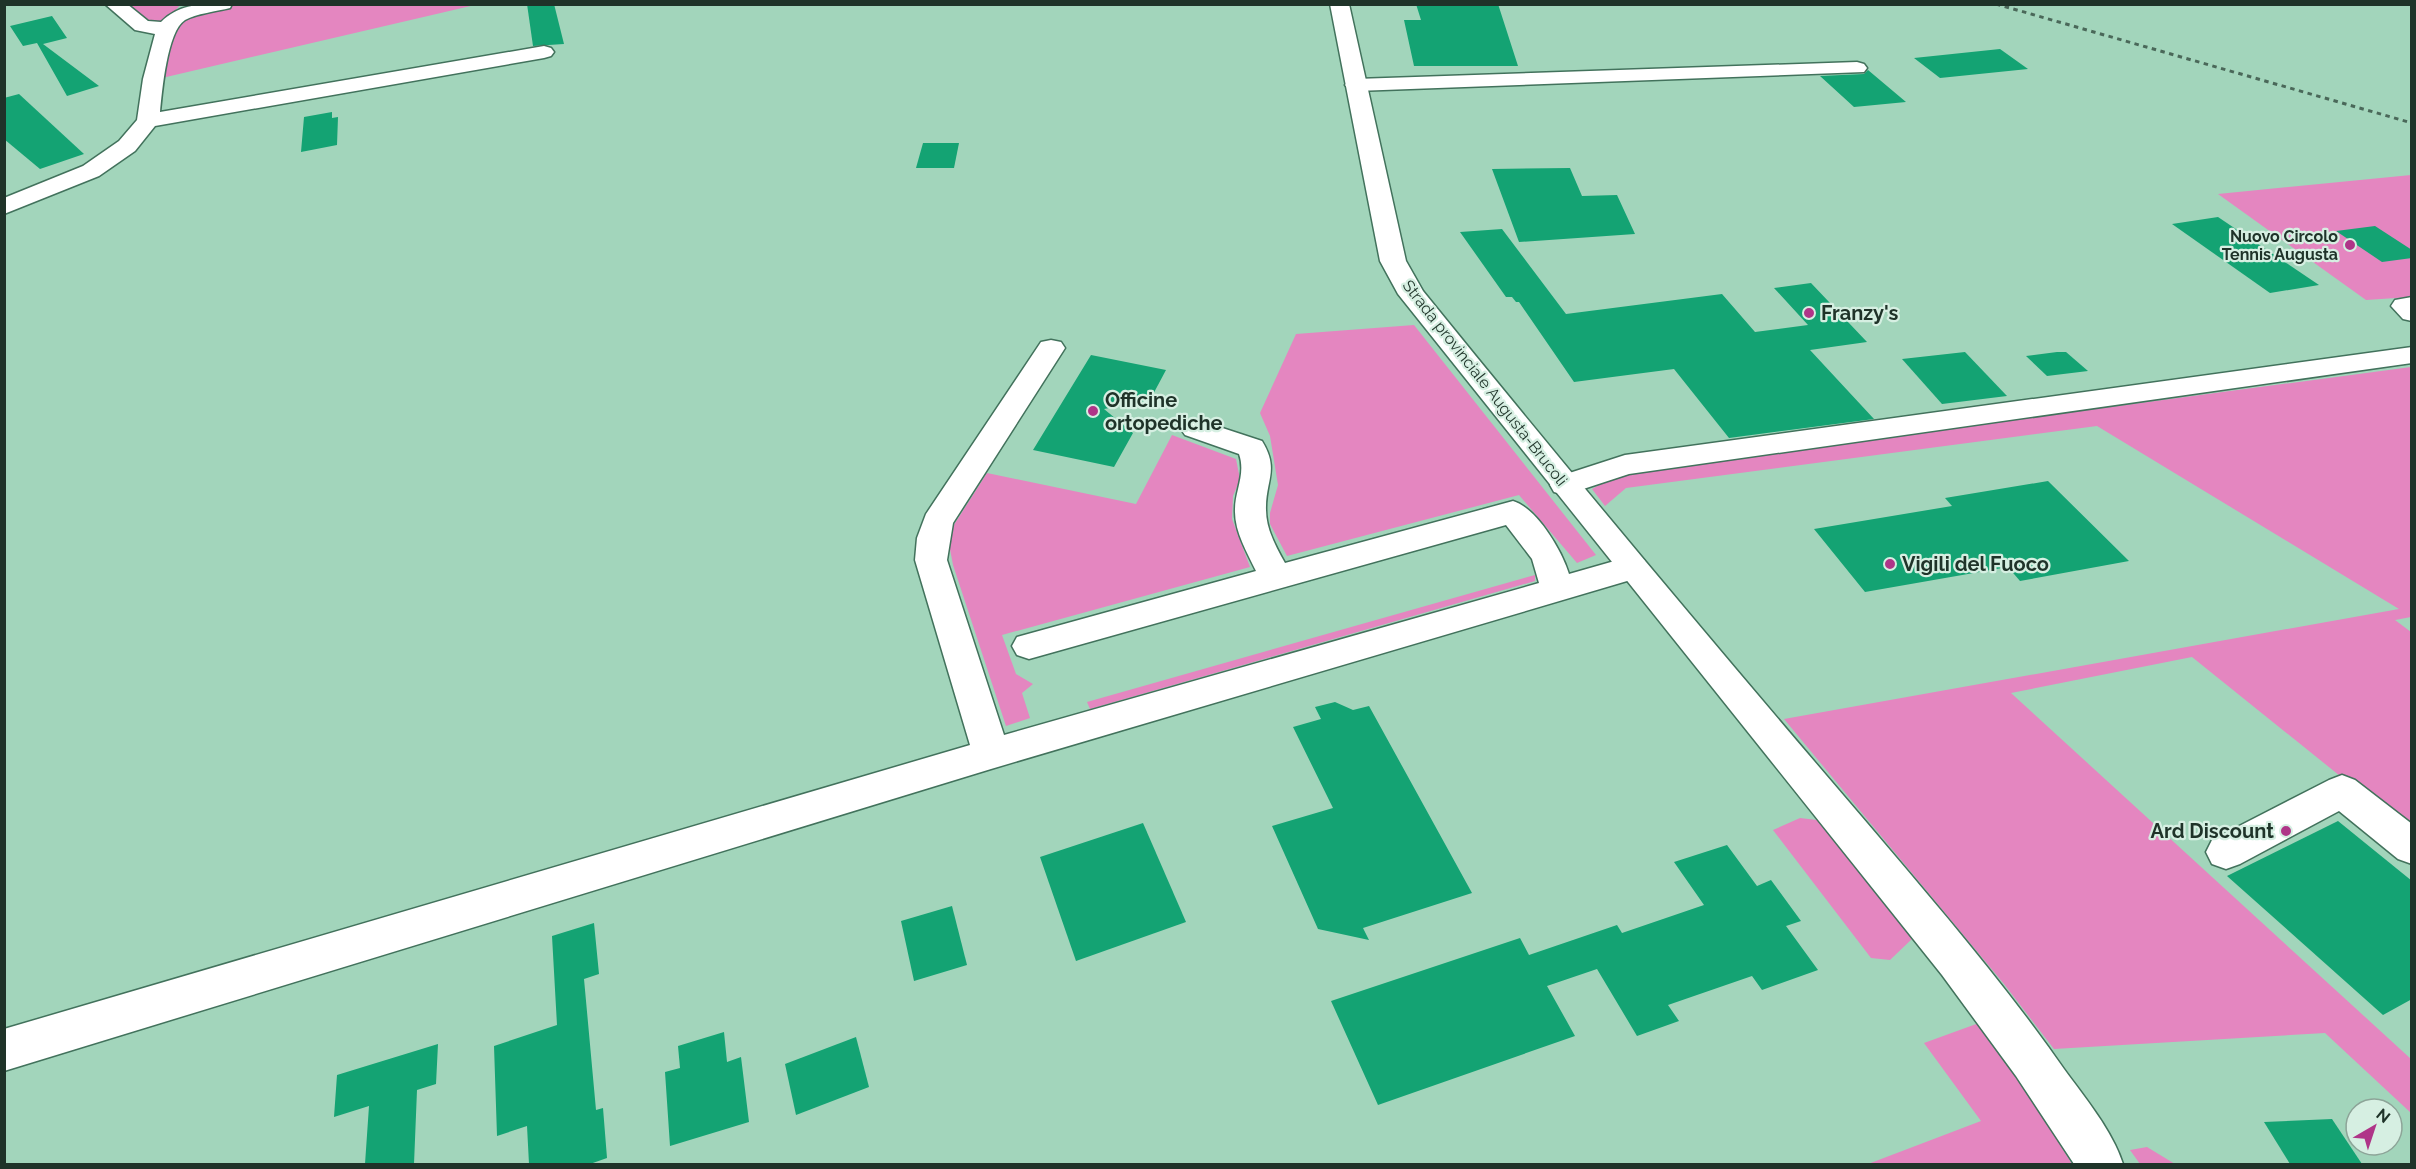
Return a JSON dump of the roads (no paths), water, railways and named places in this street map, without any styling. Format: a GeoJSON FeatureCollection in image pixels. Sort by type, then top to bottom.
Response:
{"type":"FeatureCollection","features":[{"type":"Feature","properties":{"kind":"street"},"geometry":{"type":"LineString","coordinates":[[114,4],[142,26],[223,4]]}},
{"type":"Feature","properties":{"kind":"street","name":"Strada provinciale Augusta-Brucoli"},"geometry":{"type":"LineString","coordinates":[[1339,4],[1393,261],[1411,294],[1632,568],[1946,947],[2067,1109],[2100,1164]]}},
{"type":"Feature","properties":{"kind":"street"},"geometry":{"type":"LineString","coordinates":[[4,207],[91,171],[128,146],[148,121],[156,69],[176,16]]}},
{"type":"Feature","properties":{"kind":"street"},"geometry":{"type":"LineString","coordinates":[[148,121],[544,52]]}},
{"type":"Feature","properties":{"kind":"street"},"geometry":{"type":"LineString","coordinates":[[1356,86],[1857,68]]}},
{"type":"Feature","properties":{"kind":"street"},"geometry":{"type":"LineString","coordinates":[[2412,305],[2404,306],[2412,313]]}},
{"type":"Feature","properties":{"kind":"street"},"geometry":{"type":"LineString","coordinates":[[991,754],[930,560],[933,538],[937,522],[1051,348]]}},
{"type":"Feature","properties":{"kind":"street"},"geometry":{"type":"LineString","coordinates":[[1565,485],[1625,465],[2412,355]]}},
{"type":"Feature","properties":{"kind":"street"},"geometry":{"type":"LineString","coordinates":[[1195,428],[1251,448],[1257,461],[1256,485],[1250,509],[1253,530],[1276,578]]}},
{"type":"Feature","properties":{"kind":"street"},"geometry":{"type":"LineString","coordinates":[[1029,646],[1513,512],[1547,556],[1557,589]]}},
{"type":"Feature","properties":{"kind":"street"},"geometry":{"type":"LineString","coordinates":[[4,1050],[991,754],[1632,568]]}},
{"type":"Feature","properties":{"kind":"street"},"geometry":{"type":"LineString","coordinates":[[2226,852],[2342,791],[2412,847]]}},
{"type":"Feature","properties":{"kind":"railway"},"geometry":{"type":"LineString","coordinates":[[1996,4],[2412,123]]}},
{"type":"Feature","properties":{"kind":"place","name":"Nuovo Circolo Tennis Augusta"},"geometry":{"type":"Point","coordinates":[2350,245]}},
{"type":"Feature","properties":{"kind":"place","name":"Franzy's"},"geometry":{"type":"Point","coordinates":[1809,313]}},
{"type":"Feature","properties":{"kind":"place","name":"Officine ortopediche"},"geometry":{"type":"Point","coordinates":[1093,411]}},
{"type":"Feature","properties":{"kind":"place","name":"Vigili del Fuoco"},"geometry":{"type":"Point","coordinates":[1890,564]}},
{"type":"Feature","properties":{"kind":"place","name":"Ard Discount"},"geometry":{"type":"Point","coordinates":[2286,831]}}]}
